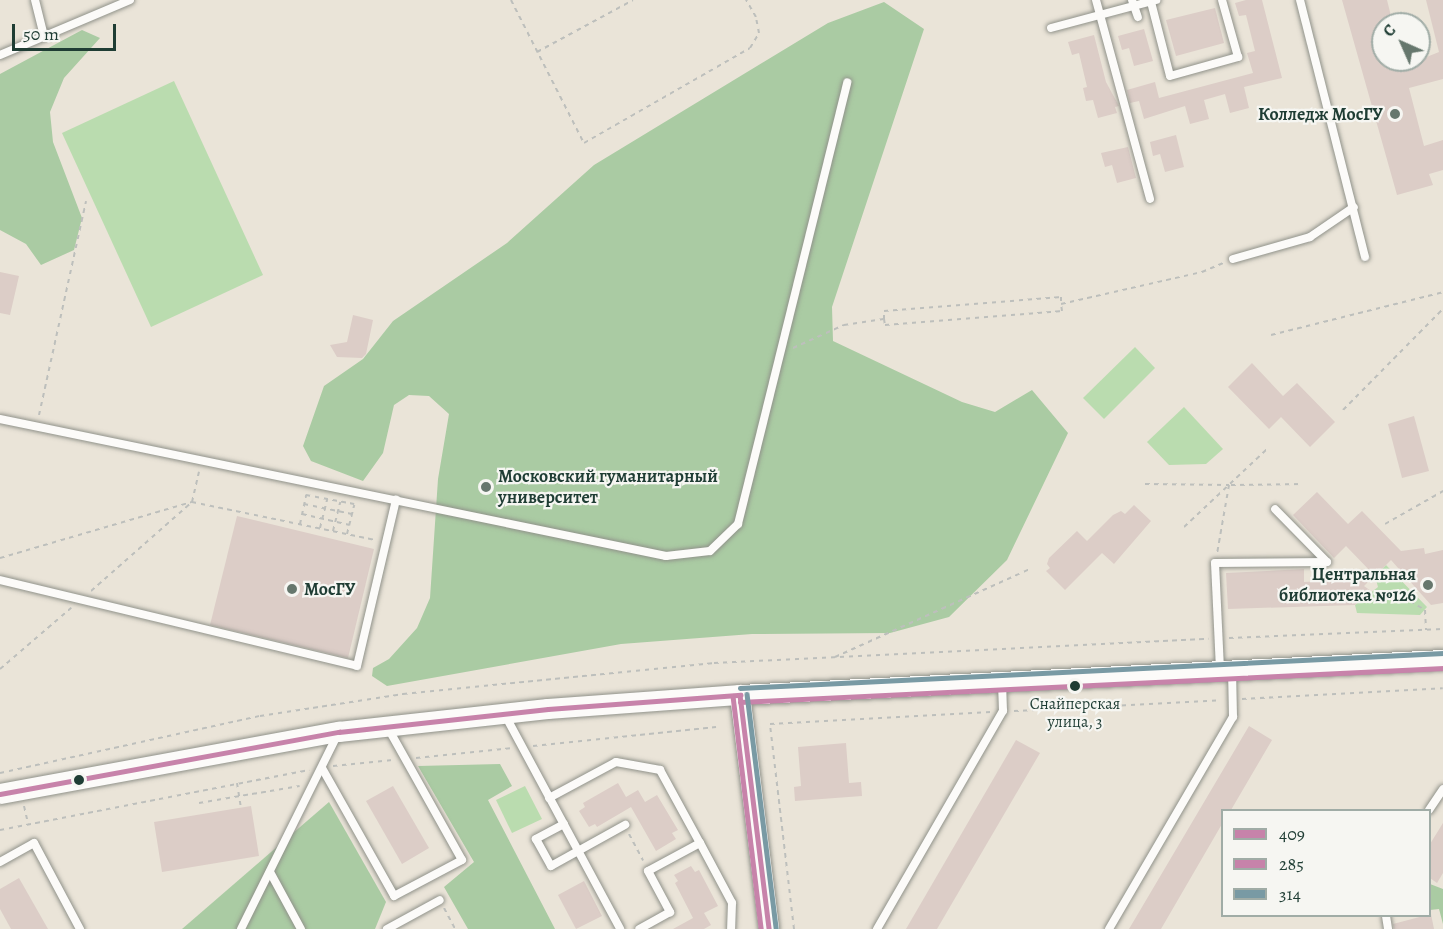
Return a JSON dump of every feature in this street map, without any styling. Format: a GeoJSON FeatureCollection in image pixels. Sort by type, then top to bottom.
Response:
{"type":"FeatureCollection","features":[{"type":"Feature","properties":{"kind":"street"},"geometry":{"type":"LineString","coordinates":[[0,794],[339,732],[504,713],[740,695],[1443,660]]}},
{"type":"Feature","properties":{"kind":"street"},"geometry":{"type":"LineString","coordinates":[[740,695],[769,929]]}},
{"type":"Feature","properties":{"kind":"lane"},"geometry":{"type":"LineString","coordinates":[[35,0],[44,37]]}},
{"type":"Feature","properties":{"kind":"lane"},"geometry":{"type":"LineString","coordinates":[[0,55],[130,0]]}},
{"type":"Feature","properties":{"kind":"lane"},"geometry":{"type":"LineString","coordinates":[[1096,0],[1150,199]]}},
{"type":"Feature","properties":{"kind":"lane"},"geometry":{"type":"LineString","coordinates":[[1051,28],[1100,15],[1133,3],[1154,1],[1170,76],[1238,57],[1222,0]]}},
{"type":"Feature","properties":{"kind":"lane"},"geometry":{"type":"LineString","coordinates":[[1300,0],[1365,257]]}},
{"type":"Feature","properties":{"kind":"lane"},"geometry":{"type":"LineString","coordinates":[[1133,3],[1138,17]]}},
{"type":"Feature","properties":{"kind":"lane"},"geometry":{"type":"LineString","coordinates":[[0,419],[666,556],[710,551],[738,524],[847,82]]}},
{"type":"Feature","properties":{"kind":"lane"},"geometry":{"type":"LineString","coordinates":[[1233,259],[1310,237],[1354,207]]}},
{"type":"Feature","properties":{"kind":"lane"},"geometry":{"type":"LineString","coordinates":[[0,580],[357,666],[396,500]]}},
{"type":"Feature","properties":{"kind":"lane"},"geometry":{"type":"LineString","coordinates":[[1109,929],[1233,717],[1233,699],[1219,639],[1215,562],[1327,562],[1275,509]]}},
{"type":"Feature","properties":{"kind":"lane"},"geometry":{"type":"LineString","coordinates":[[877,929],[1003,711],[1002,682]]}},
{"type":"Feature","properties":{"kind":"lane"},"geometry":{"type":"LineString","coordinates":[[504,713],[620,929]]}},
{"type":"Feature","properties":{"kind":"lane"},"geometry":{"type":"LineString","coordinates":[[322,768],[394,896],[462,860],[387,726]]}},
{"type":"Feature","properties":{"kind":"lane"},"geometry":{"type":"LineString","coordinates":[[241,929],[339,732]]}},
{"type":"Feature","properties":{"kind":"lane"},"geometry":{"type":"LineString","coordinates":[[549,798],[616,762],[660,770],[732,903],[731,929]]}},
{"type":"Feature","properties":{"kind":"lane"},"geometry":{"type":"LineString","coordinates":[[1430,809],[1443,789]]}},
{"type":"Feature","properties":{"kind":"lane"},"geometry":{"type":"LineString","coordinates":[[564,825],[536,839],[551,866],[625,825]]}},
{"type":"Feature","properties":{"kind":"lane"},"geometry":{"type":"LineString","coordinates":[[0,862],[34,843],[80,929]]}},
{"type":"Feature","properties":{"kind":"lane"},"geometry":{"type":"LineString","coordinates":[[639,929],[670,912],[648,871],[700,843]]}},
{"type":"Feature","properties":{"kind":"lane"},"geometry":{"type":"LineString","coordinates":[[270,872],[301,929]]}},
{"type":"Feature","properties":{"kind":"lane"},"geometry":{"type":"LineString","coordinates":[[387,929],[440,900]]}},
{"type":"Feature","properties":{"kind":"path"},"geometry":{"type":"LineString","coordinates":[[511,0],[584,143],[750,48],[759,33],[756,16],[746,0]]}},
{"type":"Feature","properties":{"kind":"path"},"geometry":{"type":"LineString","coordinates":[[537,52],[633,0]]}},
{"type":"Feature","properties":{"kind":"path"},"geometry":{"type":"LineString","coordinates":[[37,427],[86,201]]}},
{"type":"Feature","properties":{"kind":"path"},"geometry":{"type":"LineString","coordinates":[[1061,304],[1202,272],[1233,259]]}},
{"type":"Feature","properties":{"kind":"path"},"geometry":{"type":"LineString","coordinates":[[1271,335],[1443,292]]}},
{"type":"Feature","properties":{"kind":"path"},"geometry":{"type":"LineString","coordinates":[[1061,297],[1061,304],[1062,311],[885,325],[884,319],[884,311],[1061,297]]}},
{"type":"Feature","properties":{"kind":"path"},"geometry":{"type":"LineString","coordinates":[[1343,410],[1443,309]]}},
{"type":"Feature","properties":{"kind":"path"},"geometry":{"type":"LineString","coordinates":[[779,354],[844,325],[884,319]]}},
{"type":"Feature","properties":{"kind":"path"},"geometry":{"type":"LineString","coordinates":[[1184,527],[1268,448]]}},
{"type":"Feature","properties":{"kind":"path"},"geometry":{"type":"LineString","coordinates":[[0,669],[192,502],[201,460]]}},
{"type":"Feature","properties":{"kind":"path"},"geometry":{"type":"LineString","coordinates":[[300,524],[309,482]]}},
{"type":"Feature","properties":{"kind":"path"},"geometry":{"type":"LineString","coordinates":[[1145,484],[1303,484]]}},
{"type":"Feature","properties":{"kind":"path"},"geometry":{"type":"LineString","coordinates":[[1215,562],[1229,485]]}},
{"type":"Feature","properties":{"kind":"path"},"geometry":{"type":"LineString","coordinates":[[320,528],[330,487]]}},
{"type":"Feature","properties":{"kind":"path"},"geometry":{"type":"LineString","coordinates":[[333,531],[343,489]]}},
{"type":"Feature","properties":{"kind":"path"},"geometry":{"type":"LineString","coordinates":[[1385,524],[1443,491]]}},
{"type":"Feature","properties":{"kind":"path"},"geometry":{"type":"LineString","coordinates":[[347,534],[357,492]]}},
{"type":"Feature","properties":{"kind":"path"},"geometry":{"type":"LineString","coordinates":[[306,495],[354,504]]}},
{"type":"Feature","properties":{"kind":"path"},"geometry":{"type":"LineString","coordinates":[[0,558],[192,502],[386,542]]}},
{"type":"Feature","properties":{"kind":"path"},"geometry":{"type":"LineString","coordinates":[[304,504],[352,514]]}},
{"type":"Feature","properties":{"kind":"path"},"geometry":{"type":"LineString","coordinates":[[302,514],[350,525]]}},
{"type":"Feature","properties":{"kind":"path"},"geometry":{"type":"LineString","coordinates":[[832,658],[1030,569]]}},
{"type":"Feature","properties":{"kind":"path"},"geometry":{"type":"LineString","coordinates":[[1410,601],[1425,610],[1426,630]]}},
{"type":"Feature","properties":{"kind":"path"},"geometry":{"type":"LineString","coordinates":[[0,772],[260,716],[403,694],[714,663],[1443,629]]}},
{"type":"Feature","properties":{"kind":"path"},"geometry":{"type":"LineString","coordinates":[[794,929],[770,724],[1443,688]]}},
{"type":"Feature","properties":{"kind":"path"},"geometry":{"type":"LineString","coordinates":[[0,830],[322,768],[716,727]]}},
{"type":"Feature","properties":{"kind":"path"},"geometry":{"type":"LineString","coordinates":[[237,783],[241,808]]}},
{"type":"Feature","properties":{"kind":"path"},"geometry":{"type":"LineString","coordinates":[[199,803],[314,783]]}},
{"type":"Feature","properties":{"kind":"path"},"geometry":{"type":"LineString","coordinates":[[625,825],[648,871]]}},
{"type":"Feature","properties":{"kind":"path"},"geometry":{"type":"LineString","coordinates":[[440,900],[455,929]]}},
{"type":"Feature","properties":{"kind":"green space"},"geometry":{"type":"Polygon","coordinates":[[[884,2],[924,29],[832,307],[833,341],[962,402],[995,412],[1032,390],[1068,433],[1007,560],[949,617],[890,633],[752,634],[621,644],[387,686],[372,676],[373,668],[389,659],[417,628],[430,598],[438,479],[449,414],[429,396],[409,395],[394,405],[383,453],[363,481],[311,461],[303,446],[324,386],[363,359],[393,321],[507,243],[594,165],[828,23],[884,2]]]}},
{"type":"Feature","properties":{"kind":"green space"},"geometry":{"type":"Polygon","coordinates":[[[82,30],[100,38],[64,78],[50,112],[53,142],[82,218],[74,250],[41,265],[26,244],[0,230],[0,74],[82,30]]]}},
{"type":"Feature","properties":{"kind":"green space"},"geometry":{"type":"Polygon","coordinates":[[[174,81],[263,275],[151,327],[62,133],[174,81]]]}},
{"type":"Feature","properties":{"kind":"green space"},"geometry":{"type":"Polygon","coordinates":[[[1135,347],[1155,368],[1104,419],[1083,398],[1135,347]]]}},
{"type":"Feature","properties":{"kind":"green space"},"geometry":{"type":"Polygon","coordinates":[[[1184,407],[1223,449],[1206,464],[1169,465],[1147,442],[1184,407]]]}},
{"type":"Feature","properties":{"kind":"green space"},"geometry":{"type":"Polygon","coordinates":[[[1386,565],[1427,607],[1420,615],[1357,613],[1355,605],[1378,587],[1375,576],[1386,565]]]}},
{"type":"Feature","properties":{"kind":"green space"},"geometry":{"type":"Polygon","coordinates":[[[500,764],[512,786],[488,800],[555,929],[468,929],[444,887],[474,862],[418,766],[500,764]]]}},
{"type":"Feature","properties":{"kind":"green space"},"geometry":{"type":"Polygon","coordinates":[[[525,786],[542,819],[512,833],[496,800],[525,786]]]}},
{"type":"Feature","properties":{"kind":"green space"},"geometry":{"type":"Polygon","coordinates":[[[329,802],[386,902],[375,929],[182,929],[329,802]]]}},
{"type":"Feature","properties":{"kind":"green space"},"geometry":{"type":"Polygon","coordinates":[[[1431,884],[1443,889],[1443,924],[1439,909],[1431,910],[1431,884]]]}},
{"type":"Feature","properties":{"kind":"building"},"geometry":{"type":"Polygon","coordinates":[[[1262,0],[1282,78],[1244,87],[1249,108],[1230,113],[1225,94],[1204,100],[1209,119],[1190,124],[1185,106],[1144,119],[1139,101],[1130,103],[1127,90],[1155,82],[1159,98],[1253,73],[1247,53],[1255,51],[1246,15],[1239,16],[1235,3],[1262,0]]]}},
{"type":"Feature","properties":{"kind":"building","name":"Колледж МосГУ"},"geometry":{"type":"Polygon","coordinates":[[[1342,0],[1387,0],[1390,12],[1371,12],[1371,72],[1431,72],[1431,55],[1439,52],[1431,12],[1429,12],[1426,0],[1443,0],[1443,79],[1409,88],[1424,146],[1443,140],[1443,170],[1429,174],[1433,185],[1397,195],[1342,0]]]}},
{"type":"Feature","properties":{"kind":"building"},"geometry":{"type":"Polygon","coordinates":[[[1215,8],[1224,43],[1176,56],[1166,20],[1215,8]]]}},
{"type":"Feature","properties":{"kind":"building"},"geometry":{"type":"Polygon","coordinates":[[[1144,29],[1153,61],[1134,66],[1129,48],[1122,50],[1118,36],[1144,29]]]}},
{"type":"Feature","properties":{"kind":"building"},"geometry":{"type":"Polygon","coordinates":[[[1094,35],[1106,82],[1119,106],[1115,107],[1117,113],[1098,118],[1093,100],[1086,101],[1083,88],[1087,87],[1079,53],[1072,55],[1068,42],[1094,35]]]}},
{"type":"Feature","properties":{"kind":"building"},"geometry":{"type":"Polygon","coordinates":[[[1176,135],[1184,167],[1165,172],[1160,154],[1153,156],[1150,142],[1176,135]]]}},
{"type":"Feature","properties":{"kind":"building"},"geometry":{"type":"Polygon","coordinates":[[[1128,147],[1136,178],[1117,183],[1112,165],[1105,167],[1101,153],[1128,147]]]}},
{"type":"Feature","properties":{"kind":"building"},"geometry":{"type":"Polygon","coordinates":[[[0,272],[19,276],[10,315],[0,313],[0,272]]]}},
{"type":"Feature","properties":{"kind":"building"},"geometry":{"type":"Polygon","coordinates":[[[353,315],[373,320],[366,354],[362,358],[337,357],[330,345],[347,342],[353,315]]]}},
{"type":"Feature","properties":{"kind":"building"},"geometry":{"type":"Polygon","coordinates":[[[1252,363],[1283,396],[1297,383],[1335,422],[1310,447],[1281,417],[1269,429],[1228,387],[1252,363]]]}},
{"type":"Feature","properties":{"kind":"building"},"geometry":{"type":"Polygon","coordinates":[[[1414,416],[1429,471],[1402,478],[1388,424],[1414,416]]]}},
{"type":"Feature","properties":{"kind":"building"},"geometry":{"type":"Polygon","coordinates":[[[1317,492],[1348,524],[1362,511],[1401,551],[1424,548],[1425,554],[1443,550],[1443,603],[1431,605],[1391,560],[1375,576],[1346,546],[1334,558],[1293,515],[1317,492]]]}},
{"type":"Feature","properties":{"kind":"building"},"geometry":{"type":"Polygon","coordinates":[[[1134,505],[1151,521],[1114,564],[1102,553],[1065,590],[1046,571],[1050,568],[1047,564],[1049,558],[1077,531],[1087,541],[1113,515],[1121,511],[1125,514],[1134,505]]]}},
{"type":"Feature","properties":{"kind":"building","name":"МосГУ"},"geometry":{"type":"Polygon","coordinates":[[[237,516],[374,549],[348,658],[210,625],[237,516]]]}},
{"type":"Feature","properties":{"kind":"building"},"geometry":{"type":"Polygon","coordinates":[[[1304,569],[1304,582],[1371,579],[1364,586],[1371,591],[1355,605],[1228,609],[1226,573],[1304,569]]]}},
{"type":"Feature","properties":{"kind":"building"},"geometry":{"type":"Polygon","coordinates":[[[1249,726],[1272,740],[1232,809],[1221,809],[1221,826],[1161,929],[1129,929],[1249,726]]]}},
{"type":"Feature","properties":{"kind":"building"},"geometry":{"type":"Polygon","coordinates":[[[1016,740],[1040,753],[937,929],[906,929],[1016,740]]]}},
{"type":"Feature","properties":{"kind":"building"},"geometry":{"type":"Polygon","coordinates":[[[846,743],[849,783],[861,782],[862,796],[795,801],[794,787],[801,786],[798,747],[846,743]]]}},
{"type":"Feature","properties":{"kind":"building"},"geometry":{"type":"Polygon","coordinates":[[[618,783],[626,797],[638,790],[645,802],[657,795],[678,830],[672,833],[676,839],[656,851],[631,807],[597,827],[595,824],[589,827],[579,811],[585,807],[583,803],[618,783]]]}},
{"type":"Feature","properties":{"kind":"building"},"geometry":{"type":"Polygon","coordinates":[[[393,786],[429,848],[402,864],[366,801],[393,786]]]}},
{"type":"Feature","properties":{"kind":"building"},"geometry":{"type":"Polygon","coordinates":[[[251,806],[259,856],[162,872],[154,822],[251,806]]]}},
{"type":"Feature","properties":{"kind":"building"},"geometry":{"type":"Polygon","coordinates":[[[1443,823],[1443,873],[1437,883],[1431,879],[1431,842],[1443,823]]]}},
{"type":"Feature","properties":{"kind":"building"},"geometry":{"type":"Polygon","coordinates":[[[691,866],[695,872],[699,870],[718,906],[704,913],[711,925],[704,929],[673,929],[693,918],[675,883],[678,881],[674,875],[691,866]]]}},
{"type":"Feature","properties":{"kind":"building"},"geometry":{"type":"Polygon","coordinates":[[[19,878],[48,929],[11,929],[0,909],[0,889],[19,878]]]}},
{"type":"Feature","properties":{"kind":"building"},"geometry":{"type":"Polygon","coordinates":[[[584,881],[602,916],[576,929],[558,895],[584,881]]]}},
{"type":"Feature","properties":{"kind":"building"},"geometry":{"type":"Polygon","coordinates":[[[1431,914],[1434,929],[1394,929],[1393,924],[1420,917],[1431,917],[1431,914]]]}},
{"type":"Feature","properties":{"kind":"transit line","name":"314"},"geometry":{"type":"LineString","coordinates":[[740,688],[1443,653]]}},
{"type":"Feature","properties":{"kind":"transit line","name":"285"},"geometry":{"type":"LineString","coordinates":[[740,702],[1443,668]]}},
{"type":"Feature","properties":{"kind":"transit line","name":"314"},"geometry":{"type":"LineString","coordinates":[[747,694],[776,928]]}},
{"type":"Feature","properties":{"kind":"transit line","name":"409"},"geometry":{"type":"LineString","coordinates":[[740,695],[769,929]]}},
{"type":"Feature","properties":{"kind":"transit line","name":"409"},"geometry":{"type":"LineString","coordinates":[[0,794],[339,732],[548,709],[740,695]]}},
{"type":"Feature","properties":{"kind":"transit line","name":"285"},"geometry":{"type":"LineString","coordinates":[[733,696],[761,929]]}},
{"type":"Feature","properties":{"kind":"place","name":"Колледж МосГУ"},"geometry":{"type":"Point","coordinates":[1395,114]}},
{"type":"Feature","properties":{"kind":"place","name":"Московский гуманитарный университет"},"geometry":{"type":"Point","coordinates":[486,487]}},
{"type":"Feature","properties":{"kind":"place","name":"Центральная библиотека №126"},"geometry":{"type":"Point","coordinates":[1428,585]}},
{"type":"Feature","properties":{"kind":"place","name":"МосГУ"},"geometry":{"type":"Point","coordinates":[292,589]}},
{"type":"Feature","properties":{"kind":"place","name":"Снайперская улица, 3"},"geometry":{"type":"Point","coordinates":[1075,686]}}]}
